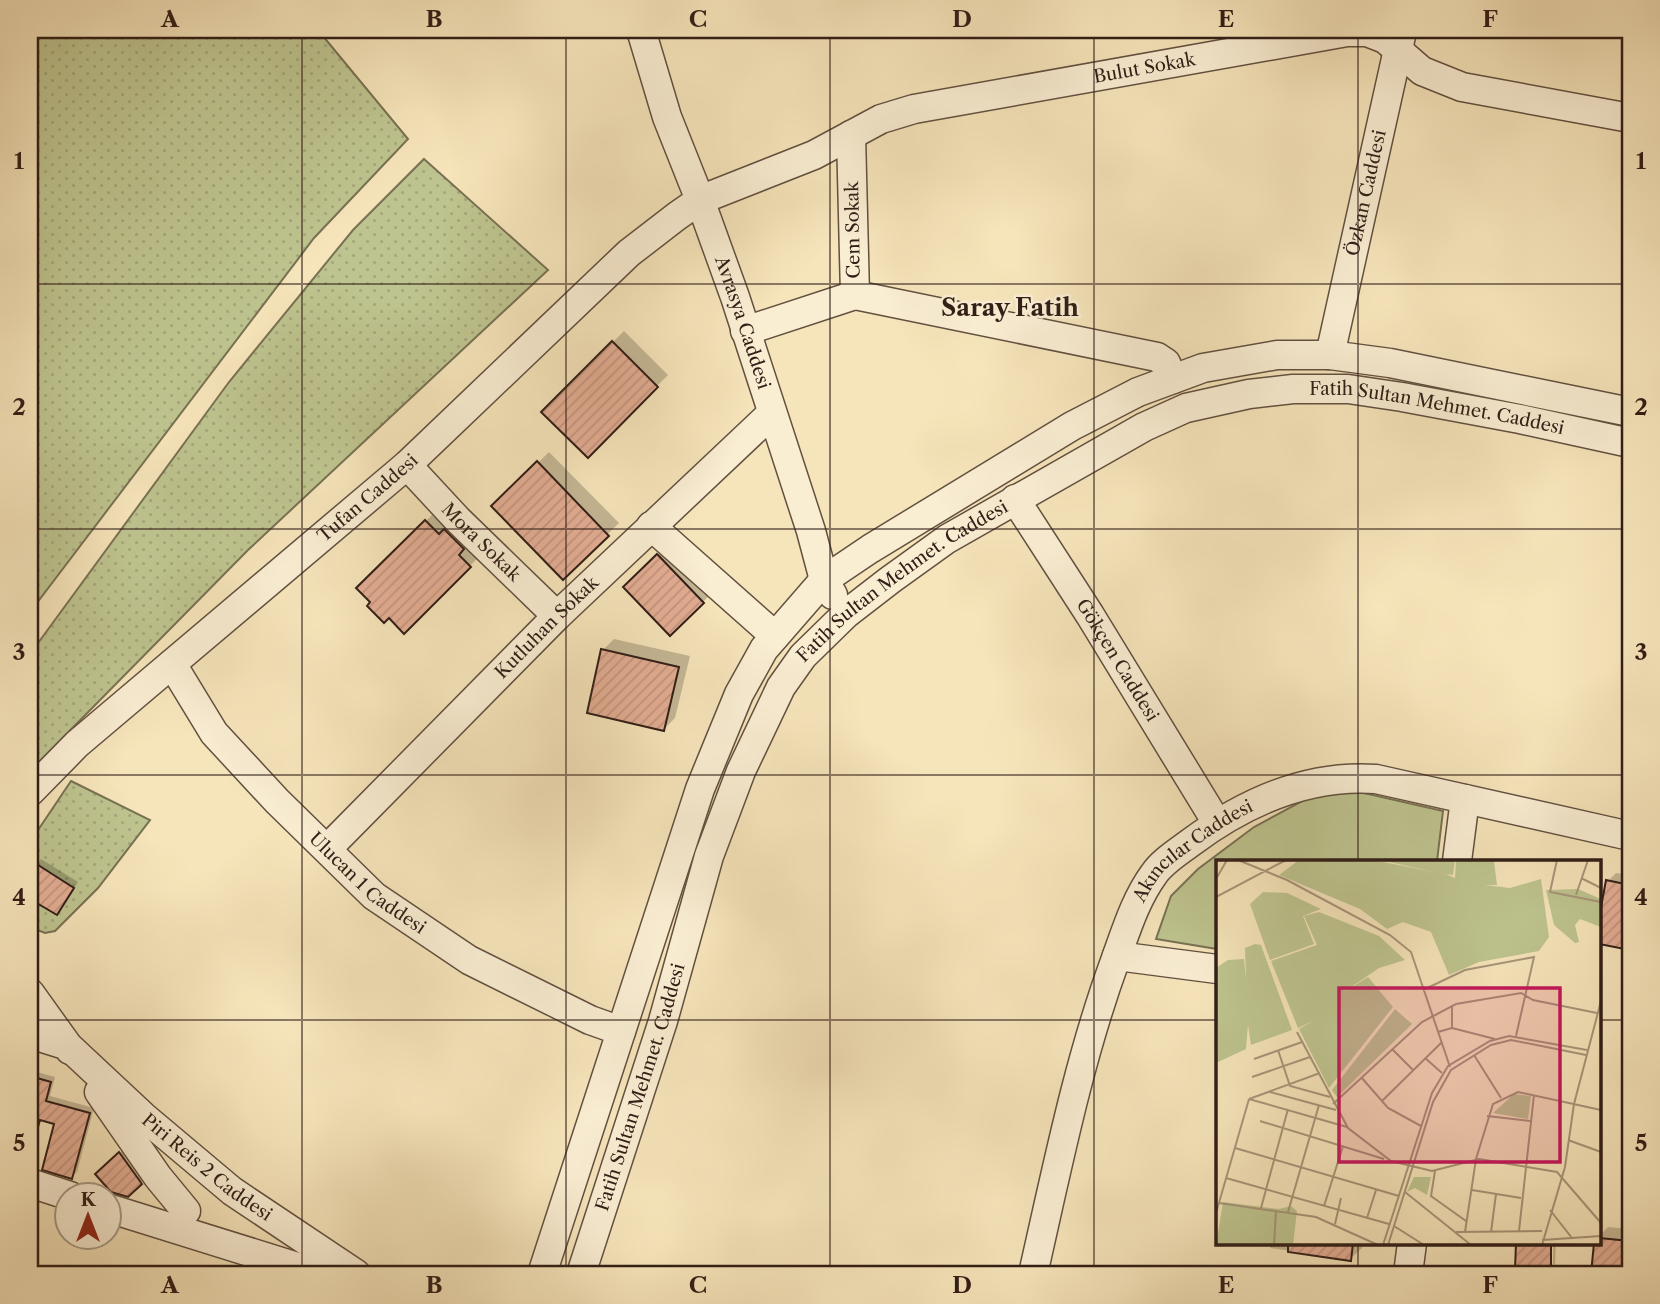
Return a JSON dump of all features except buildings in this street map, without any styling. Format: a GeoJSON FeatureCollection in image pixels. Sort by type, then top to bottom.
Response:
{"type":"FeatureCollection","features":[{"type":"Feature","properties":{"kind":"street","name":"Avrasya Caddesi"},"geometry":{"type":"LineString","coordinates":[[642,30],[667,117],[700,200],[746,331],[811,531],[824,580],[846,614]]}},
{"type":"Feature","properties":{"kind":"street","name":"Bulut Sokak"},"geometry":{"type":"LineString","coordinates":[[700,200],[814,155],[881,119],[914,109],[1348,32],[1367,32],[1400,41],[1422,71],[1461,87],[1630,118]]}},
{"type":"Feature","properties":{"kind":"street","name":"Özkan Caddesi"},"geometry":{"type":"LineString","coordinates":[[1330,355],[1400,41]]}},
{"type":"Feature","properties":{"kind":"street","name":"Cem Sokak"},"geometry":{"type":"LineString","coordinates":[[746,331],[855,295],[851,135]]}},
{"type":"Feature","properties":{"kind":"street","name":"Tufan Caddesi"},"geometry":{"type":"LineString","coordinates":[[30,792],[77,744],[407,465],[629,253],[700,200]]}},
{"type":"Feature","properties":{"kind":"street"},"geometry":{"type":"LineString","coordinates":[[855,295],[1157,357],[1166,363],[1173,379]]}},
{"type":"Feature","properties":{"kind":"street","name":"Fatih Sultan Mehmet. Caddesi"},"geometry":{"type":"LineString","coordinates":[[542,1274],[700,789],[739,694],[764,649],[824,580],[1072,426],[1139,392],[1203,368],[1278,355],[1330,355],[1390,363],[1630,412]]}},
{"type":"Feature","properties":{"kind":"street","name":"Fatih Sultan Mehmet. Caddesi"},"geometry":{"type":"LineString","coordinates":[[581,1274],[663,1021],[709,856],[741,771],[781,687],[803,656],[846,614],[947,539],[1144,426],[1186,408],[1249,394],[1293,389],[1348,389],[1402,397],[1630,443]]}},
{"type":"Feature","properties":{"kind":"street","name":"Kutluhan Sokak"},"geometry":{"type":"LineString","coordinates":[[327,849],[557,616],[771,414]]}},
{"type":"Feature","properties":{"kind":"street","name":"Mora Sokak"},"geometry":{"type":"LineString","coordinates":[[407,465],[458,520],[557,616]]}},
{"type":"Feature","properties":{"kind":"street","name":"Gökçen Caddesi"},"geometry":{"type":"LineString","coordinates":[[1014,499],[1090,615],[1217,823]]}},
{"type":"Feature","properties":{"kind":"street","name":"Fatih Sultan Mehmet. Caddesi"},"geometry":{"type":"LineString","coordinates":[[651,526],[775,636]]}},
{"type":"Feature","properties":{"kind":"street","name":"Ulucan 1 Caddesi"},"geometry":{"type":"LineString","coordinates":[[172,664],[215,733],[277,800],[374,896],[468,960],[578,1014],[621,1031]]}},
{"type":"Feature","properties":{"kind":"street","name":"Akıncılar Caddesi"},"geometry":{"type":"LineString","coordinates":[[1033,1274],[1080,1076],[1105,989],[1138,898],[1156,871],[1217,823],[1265,798],[1310,783],[1348,777],[1376,779],[1630,836]]}},
{"type":"Feature","properties":{"kind":"street"},"geometry":{"type":"LineString","coordinates":[[1457,860],[1465,799]]}},
{"type":"Feature","properties":{"kind":"street"},"geometry":{"type":"LineString","coordinates":[[1117,956],[1216,969]]}},
{"type":"Feature","properties":{"kind":"street","name":"Piri Reis 2 Caddesi"},"geometry":{"type":"LineString","coordinates":[[30,993],[158,1177],[186,1211]]}},
{"type":"Feature","properties":{"kind":"street"},"geometry":{"type":"LineString","coordinates":[[30,1034],[68,1046]]}},
{"type":"Feature","properties":{"kind":"street","name":"Piri Reis 2 Caddesi"},"geometry":{"type":"LineString","coordinates":[[68,1046],[144,1117],[232,1191],[356,1274]]}},
{"type":"Feature","properties":{"kind":"street"},"geometry":{"type":"LineString","coordinates":[[30,1186],[52,1191]]}},
{"type":"Feature","properties":{"kind":"street"},"geometry":{"type":"LineString","coordinates":[[122,1212],[320,1274]]}},
{"type":"Feature","properties":{"kind":"street"},"geometry":{"type":"LineString","coordinates":[[1408,1274],[1412,1244]]}},
{"type":"Feature","properties":{"kind":"green space"},"geometry":{"type":"Polygon","coordinates":[[[52,30],[318,30],[408,139],[314,238],[30,612],[30,45],[52,30]]]}},
{"type":"Feature","properties":{"kind":"green space"},"geometry":{"type":"Polygon","coordinates":[[[424,159],[548,270],[248,550],[30,771],[30,654],[229,382],[353,230],[424,159]]]}},
{"type":"Feature","properties":{"kind":"green space"},"geometry":{"type":"Polygon","coordinates":[[[71,781],[150,820],[98,888],[55,931],[45,933],[30,927],[30,842],[71,781]]]}},
{"type":"Feature","properties":{"kind":"green space"},"geometry":{"type":"Polygon","coordinates":[[[1317,793],[1364,793],[1443,811],[1437,860],[1216,860],[1216,949],[1156,939],[1171,896],[1198,869],[1254,827],[1317,793]]]}},
{"type":"Feature","properties":{"kind":"district","name":"Saray Fatih"},"geometry":{"type":"Point","coordinates":[1010,308]}}]}
